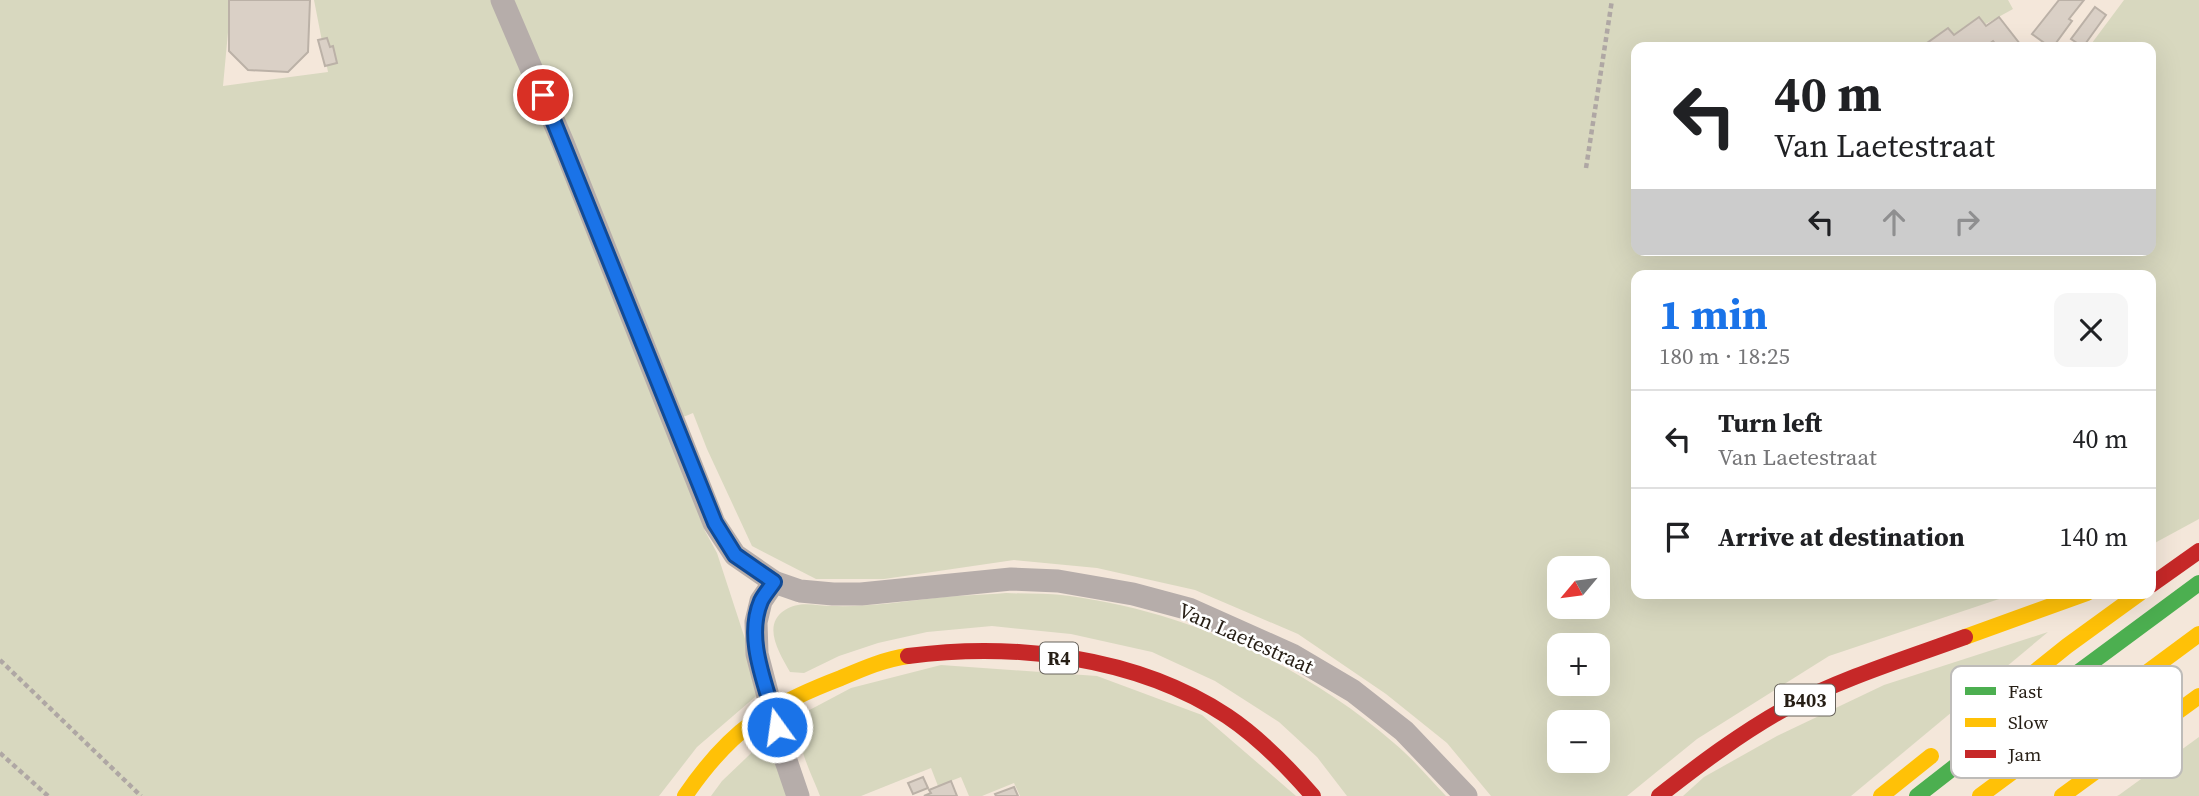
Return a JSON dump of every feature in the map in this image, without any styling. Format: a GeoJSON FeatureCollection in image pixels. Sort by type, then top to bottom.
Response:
{"type":"FeatureCollection","features":[{"type":"Feature","properties":{"kind":"highway"},"geometry":{"type":"LineString","coordinates":[[2156,563],[2199,544]]}},
{"type":"Feature","properties":{"kind":"highway"},"geometry":{"type":"LineString","coordinates":[[2156,581],[2199,551]]}},
{"type":"Feature","properties":{"kind":"highway"},"geometry":{"type":"LineString","coordinates":[[2087,666],[2199,583]]}},
{"type":"Feature","properties":{"kind":"highway","name":"B403"},"geometry":{"type":"LineString","coordinates":[[1658,796],[1727,744],[1788,707],[1873,670],[2070,599]]}},
{"type":"Feature","properties":{"kind":"highway"},"geometry":{"type":"LineString","coordinates":[[2042,666],[2132,599]]}},
{"type":"Feature","properties":{"kind":"highway"},"geometry":{"type":"LineString","coordinates":[[2156,666],[2199,634]]}},
{"type":"Feature","properties":{"kind":"highway","name":"R4"},"geometry":{"type":"LineString","coordinates":[[685,796],[711,758],[729,740],[772,707],[858,671],[901,657],[966,650],[1027,653],[1099,663],[1159,681],[1211,706],[1258,738],[1313,796]]}},
{"type":"Feature","properties":{"kind":"highway"},"geometry":{"type":"LineString","coordinates":[[2182,708],[2199,696]]}},
{"type":"Feature","properties":{"kind":"highway"},"geometry":{"type":"LineString","coordinates":[[1881,796],[1943,746]]}},
{"type":"Feature","properties":{"kind":"highway"},"geometry":{"type":"LineString","coordinates":[[1917,796],[1951,770]]}},
{"type":"Feature","properties":{"kind":"highway"},"geometry":{"type":"LineString","coordinates":[[1980,796],[2004,778]]}},
{"type":"Feature","properties":{"kind":"highway"},"geometry":{"type":"LineString","coordinates":[[2062,796],[2087,778]]}},
{"type":"Feature","properties":{"kind":"street","name":"Van Laetestraat"},"geometry":{"type":"LineString","coordinates":[[502,0],[563,143],[715,523],[735,555],[774,582],[800,591],[833,594],[1011,579],[1058,581],[1133,594],[1189,609],[1292,655],[1353,691],[1404,731],[1466,796]]}},
{"type":"Feature","properties":{"kind":"street"},"geometry":{"type":"LineString","coordinates":[[774,582],[761,601],[757,622],[757,654],[781,746],[798,796]]}},
{"type":"Feature","properties":{"kind":"path"},"geometry":{"type":"LineString","coordinates":[[1586,168],[1612,0]]}},
{"type":"Feature","properties":{"kind":"path"},"geometry":{"type":"LineString","coordinates":[[0,660],[141,796]]}},
{"type":"Feature","properties":{"kind":"path"},"geometry":{"type":"LineString","coordinates":[[0,753],[48,796]]}},
{"type":"Feature","properties":{"kind":"green space"},"geometry":{"type":"Polygon","coordinates":[[[0,0],[231,0],[223,86],[328,72],[314,0],[2008,0],[2013,9],[1953,42],[1631,42],[1631,256],[2156,256],[2156,42],[2093,42],[2124,0],[2199,0],[2199,519],[2156,542],[2156,270],[1631,270],[1631,599],[1999,599],[1829,656],[1697,739],[1627,796],[1491,796],[1447,743],[1386,694],[1298,634],[1195,590],[1097,568],[1014,560],[884,579],[816,579],[752,546],[693,413],[666,424],[705,531],[717,553],[762,691],[697,747],[659,796],[0,796],[0,0]]]}},
{"type":"Feature","properties":{"kind":"green space"},"geometry":{"type":"Polygon","coordinates":[[[1006,593],[1062,595],[1114,604],[1201,629],[1242,646],[1322,689],[1359,715],[1401,749],[1446,796],[1347,796],[1317,757],[1279,722],[1215,681],[1152,652],[1071,634],[992,626],[927,632],[878,643],[839,656],[804,673],[790,672],[773,631],[778,616],[796,605],[859,606],[1006,593]]]}},
{"type":"Feature","properties":{"kind":"green space"},"geometry":{"type":"Polygon","coordinates":[[[2048,632],[2007,666],[1951,666],[1951,713],[1851,796],[1683,796],[1704,777],[1777,736],[1884,685],[2048,632]]]}},
{"type":"Feature","properties":{"kind":"green space"},"geometry":{"type":"Polygon","coordinates":[[[941,665],[1097,676],[1202,715],[1296,796],[1020,796],[1014,783],[982,796],[969,796],[961,777],[938,786],[931,768],[861,796],[820,796],[801,745],[799,734],[802,714],[851,688],[941,665]]]}},
{"type":"Feature","properties":{"kind":"green space"},"geometry":{"type":"Polygon","coordinates":[[[2199,737],[2199,796],[2117,796],[2142,778],[2182,778],[2182,749],[2199,737]]]}},
{"type":"Feature","properties":{"kind":"green space"},"geometry":{"type":"Polygon","coordinates":[[[767,738],[789,796],[711,796],[722,781],[767,738]]]}},
{"type":"Feature","properties":{"kind":"building"},"geometry":{"type":"Polygon","coordinates":[[[229,0],[310,0],[308,52],[288,72],[248,70],[229,51],[229,0]]]}},
{"type":"Feature","properties":{"kind":"building"},"geometry":{"type":"Polygon","coordinates":[[[2059,0],[2084,0],[2069,19],[2072,21],[2057,42],[2043,42],[2032,34],[2059,0]]]}},
{"type":"Feature","properties":{"kind":"building"},"geometry":{"type":"Polygon","coordinates":[[[2095,7],[2106,15],[2087,42],[2071,39],[2095,7]]]}},
{"type":"Feature","properties":{"kind":"building"},"geometry":{"type":"Polygon","coordinates":[[[1979,17],[1986,26],[1999,17],[2018,42],[1928,42],[1948,28],[1954,35],[1979,17]]]}},
{"type":"Feature","properties":{"kind":"building"},"geometry":{"type":"Polygon","coordinates":[[[327,38],[330,47],[333,46],[337,63],[325,66],[318,40],[327,38]]]}},
{"type":"Feature","properties":{"kind":"building"},"geometry":{"type":"Polygon","coordinates":[[[923,777],[928,788],[913,794],[908,783],[923,777]]]}},
{"type":"Feature","properties":{"kind":"building"},"geometry":{"type":"Polygon","coordinates":[[[951,781],[957,796],[924,796],[931,793],[929,790],[951,781]]]}},
{"type":"Feature","properties":{"kind":"building"},"geometry":{"type":"Polygon","coordinates":[[[1014,787],[1018,796],[995,794],[1014,787]]]}},
{"type":"Feature","properties":{"kind":"traffic: fast"},"geometry":{"type":"LineString","coordinates":[[2087,666],[2199,583]]}},
{"type":"Feature","properties":{"kind":"traffic: fast"},"geometry":{"type":"LineString","coordinates":[[1917,796],[1951,770]]}},
{"type":"Feature","properties":{"kind":"traffic: slow"},"geometry":{"type":"LineString","coordinates":[[1965,637],[2070,599]]}},
{"type":"Feature","properties":{"kind":"traffic: slow"},"geometry":{"type":"LineString","coordinates":[[2042,666],[2132,599]]}},
{"type":"Feature","properties":{"kind":"traffic: slow"},"geometry":{"type":"LineString","coordinates":[[2156,666],[2199,634]]}},
{"type":"Feature","properties":{"kind":"traffic: slow"},"geometry":{"type":"LineString","coordinates":[[685,796],[718,754],[735,737],[771,710],[815,688],[865,668],[908,656]]}},
{"type":"Feature","properties":{"kind":"traffic: slow"},"geometry":{"type":"LineString","coordinates":[[2182,708],[2199,696]]}},
{"type":"Feature","properties":{"kind":"traffic: slow"},"geometry":{"type":"LineString","coordinates":[[1881,796],[1931,756]]}},
{"type":"Feature","properties":{"kind":"traffic: slow"},"geometry":{"type":"LineString","coordinates":[[1980,796],[2004,778]]}},
{"type":"Feature","properties":{"kind":"traffic: slow"},"geometry":{"type":"LineString","coordinates":[[2062,796],[2087,778]]}},
{"type":"Feature","properties":{"kind":"traffic: jam"},"geometry":{"type":"LineString","coordinates":[[2156,581],[2199,551]]}},
{"type":"Feature","properties":{"kind":"traffic: jam"},"geometry":{"type":"LineString","coordinates":[[1659,796],[1721,749],[1807,697],[1851,678],[1965,637]]}},
{"type":"Feature","properties":{"kind":"traffic: jam"},"geometry":{"type":"LineString","coordinates":[[908,656],[948,652],[1032,653],[1073,658],[1154,679],[1227,716],[1273,753],[1313,796]]}},
{"type":"Feature","properties":{"kind":"route"},"geometry":{"type":"LineString","coordinates":[[543,95],[715,523],[735,555],[774,582],[761,601],[757,622],[757,654],[777,727]]}}]}
